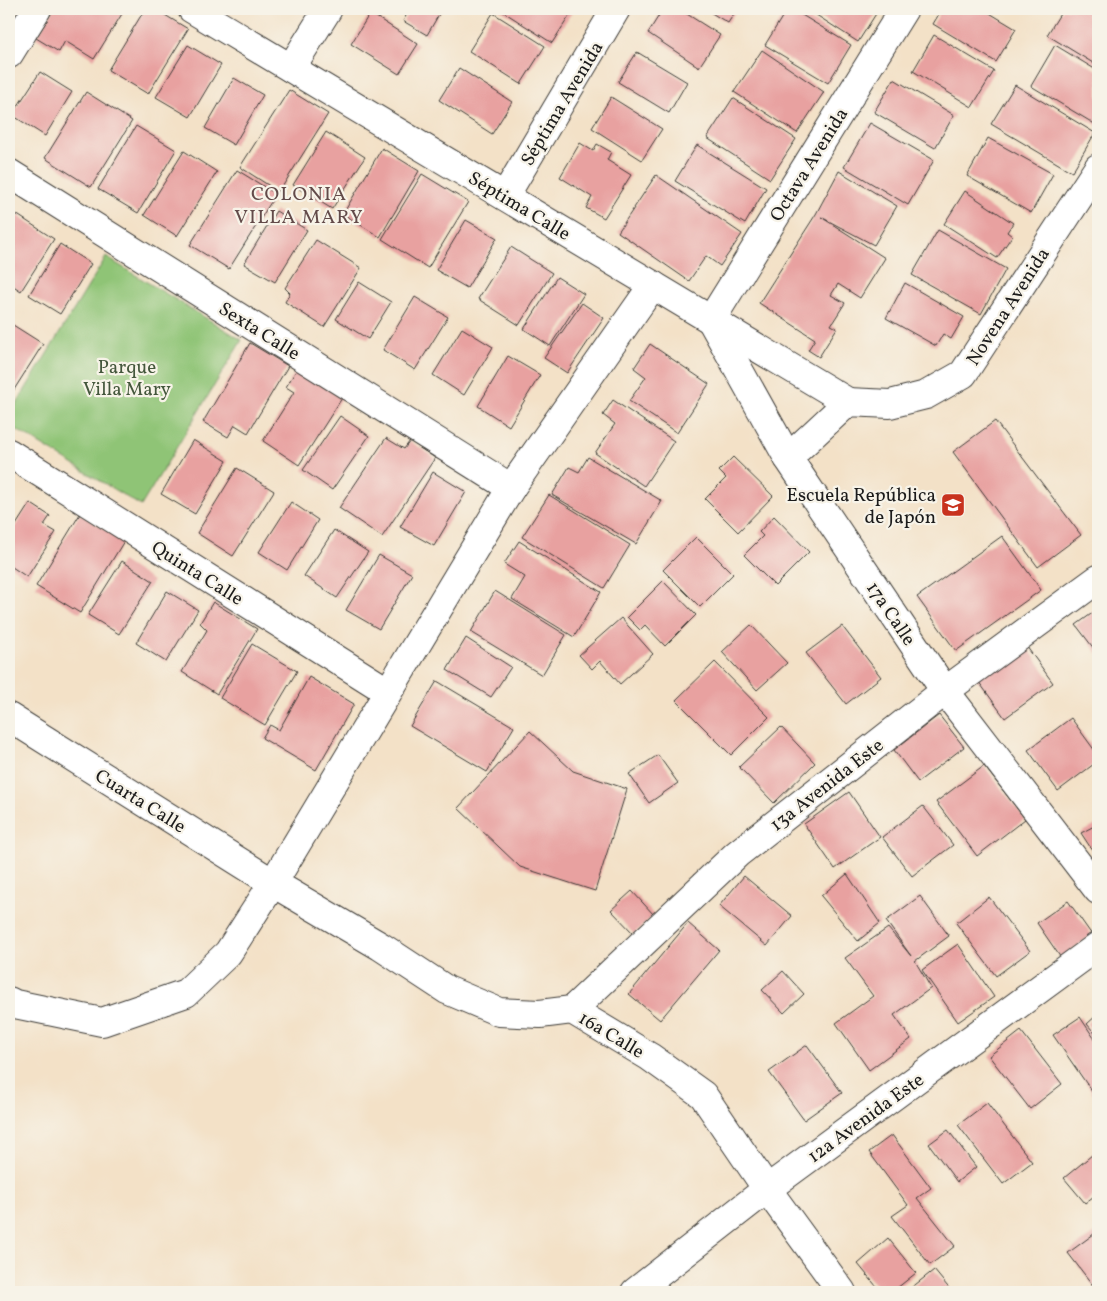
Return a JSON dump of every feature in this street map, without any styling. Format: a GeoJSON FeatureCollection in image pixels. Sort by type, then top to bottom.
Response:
{"type":"FeatureCollection","features":[{"type":"Feature","properties":{"kind":"street"},"geometry":{"type":"LineString","coordinates":[[9,54],[37,9]]}},
{"type":"Feature","properties":{"kind":"street","name":"Séptima Calle"},"geometry":{"type":"LineString","coordinates":[[192,9],[848,402]]}},
{"type":"Feature","properties":{"kind":"street"},"geometry":{"type":"LineString","coordinates":[[291,68],[328,9]]}},
{"type":"Feature","properties":{"kind":"street","name":"Séptima Avenida"},"geometry":{"type":"LineString","coordinates":[[505,196],[616,9]]}},
{"type":"Feature","properties":{"kind":"street","name":"Octava Avenida"},"geometry":{"type":"LineString","coordinates":[[711,320],[904,9]]}},
{"type":"Feature","properties":{"kind":"street","name":"Novena Avenida"},"geometry":{"type":"LineString","coordinates":[[848,402],[890,404],[926,395],[963,374],[1098,168]]}},
{"type":"Feature","properties":{"kind":"street","name":"Sexta Calle"},"geometry":{"type":"LineString","coordinates":[[9,173],[511,488]]}},
{"type":"Feature","properties":{"kind":"street"},"geometry":{"type":"LineString","coordinates":[[9,1001],[15,1004],[102,1022],[186,993],[228,953],[273,882],[511,488],[653,285]]}},
{"type":"Feature","properties":{"kind":"street","name":"17a Calle"},"geometry":{"type":"LineString","coordinates":[[711,320],[788,458],[945,691],[1098,890]]}},
{"type":"Feature","properties":{"kind":"street"},"geometry":{"type":"LineString","coordinates":[[788,458],[848,402]]}},
{"type":"Feature","properties":{"kind":"street","name":"Quinta Calle"},"geometry":{"type":"LineString","coordinates":[[9,453],[387,691]]}},
{"type":"Feature","properties":{"kind":"street","name":"13a Avenida Este"},"geometry":{"type":"LineString","coordinates":[[572,1010],[737,854],[945,691],[1098,579]]}},
{"type":"Feature","properties":{"kind":"street","name":"Cuarta Calle"},"geometry":{"type":"LineString","coordinates":[[9,718],[273,882]]}},
{"type":"Feature","properties":{"kind":"street","name":"16a Calle"},"geometry":{"type":"LineString","coordinates":[[273,882],[380,946],[447,990],[499,1012],[540,1014],[572,1010],[650,1057],[703,1095],[767,1189],[842,1292]]}},
{"type":"Feature","properties":{"kind":"street","name":"12a Avenida Este"},"geometry":{"type":"LineString","coordinates":[[635,1292],[767,1189],[1098,946]]}},
{"type":"Feature","properties":{"kind":"green space","name":"Parque Villa Mary"},"geometry":{"type":"Polygon","coordinates":[[[106,257],[242,340],[141,506],[9,425],[9,416],[106,257]]]}},
{"type":"Feature","properties":{"kind":"building"},"geometry":{"type":"Polygon","coordinates":[[[54,9],[125,9],[94,59],[65,41],[59,52],[36,38],[54,9]]]}},
{"type":"Feature","properties":{"kind":"building"},"geometry":{"type":"Polygon","coordinates":[[[145,9],[155,9],[188,29],[148,94],[108,70],[145,9]]]}},
{"type":"Feature","properties":{"kind":"building"},"geometry":{"type":"Polygon","coordinates":[[[398,9],[442,9],[427,35],[403,21],[407,14],[398,9]]]}},
{"type":"Feature","properties":{"kind":"building"},"geometry":{"type":"Polygon","coordinates":[[[499,9],[567,9],[572,12],[552,43],[499,9]]]}},
{"type":"Feature","properties":{"kind":"building"},"geometry":{"type":"Polygon","coordinates":[[[663,9],[679,9],[720,35],[699,67],[648,33],[663,9]]]}},
{"type":"Feature","properties":{"kind":"building"},"geometry":{"type":"Polygon","coordinates":[[[705,9],[737,9],[728,23],[705,9]]]}},
{"type":"Feature","properties":{"kind":"building"},"geometry":{"type":"Polygon","coordinates":[[[787,9],[792,9],[851,45],[828,83],[765,45],[787,9]]]}},
{"type":"Feature","properties":{"kind":"building"},"geometry":{"type":"Polygon","coordinates":[[[807,9],[879,9],[858,42],[807,9]]]}},
{"type":"Feature","properties":{"kind":"building"},"geometry":{"type":"Polygon","coordinates":[[[942,9],[983,9],[1016,29],[996,62],[933,24],[942,9]]]}},
{"type":"Feature","properties":{"kind":"building"},"geometry":{"type":"Polygon","coordinates":[[[1063,9],[1095,9],[1098,11],[1098,66],[1047,35],[1063,9]]]}},
{"type":"Feature","properties":{"kind":"building"},"geometry":{"type":"Polygon","coordinates":[[[370,13],[418,44],[399,74],[351,44],[370,13]]]}},
{"type":"Feature","properties":{"kind":"building"},"geometry":{"type":"Polygon","coordinates":[[[493,13],[545,46],[521,84],[469,51],[493,13]]]}},
{"type":"Feature","properties":{"kind":"building"},"geometry":{"type":"Polygon","coordinates":[[[934,35],[994,71],[972,107],[913,71],[934,35]]]}},
{"type":"Feature","properties":{"kind":"building"},"geometry":{"type":"Polygon","coordinates":[[[188,45],[221,65],[190,117],[156,97],[188,45]]]}},
{"type":"Feature","properties":{"kind":"building"},"geometry":{"type":"Polygon","coordinates":[[[1055,45],[1098,71],[1098,126],[1031,86],[1055,45]]]}},
{"type":"Feature","properties":{"kind":"building"},"geometry":{"type":"Polygon","coordinates":[[[762,50],[824,92],[797,133],[734,92],[762,50]]]}},
{"type":"Feature","properties":{"kind":"building"},"geometry":{"type":"Polygon","coordinates":[[[637,52],[687,82],[669,113],[618,82],[637,52]]]}},
{"type":"Feature","properties":{"kind":"building"},"geometry":{"type":"Polygon","coordinates":[[[459,68],[512,102],[492,134],[439,100],[459,68]]]}},
{"type":"Feature","properties":{"kind":"building"},"geometry":{"type":"Polygon","coordinates":[[[40,72],[72,92],[45,136],[12,115],[40,72]]]}},
{"type":"Feature","properties":{"kind":"building"},"geometry":{"type":"Polygon","coordinates":[[[234,78],[263,95],[234,145],[205,128],[234,78]]]}},
{"type":"Feature","properties":{"kind":"building"},"geometry":{"type":"Polygon","coordinates":[[[894,79],[954,115],[935,148],[874,112],[894,79]]]}},
{"type":"Feature","properties":{"kind":"building"},"geometry":{"type":"Polygon","coordinates":[[[1015,85],[1095,133],[1072,172],[991,124],[1015,85]]]}},
{"type":"Feature","properties":{"kind":"building"},"geometry":{"type":"Polygon","coordinates":[[[289,90],[328,114],[279,192],[240,167],[289,90]]]}},
{"type":"Feature","properties":{"kind":"building"},"geometry":{"type":"Polygon","coordinates":[[[86,92],[132,121],[91,187],[45,158],[86,92]]]}},
{"type":"Feature","properties":{"kind":"building"},"geometry":{"type":"Polygon","coordinates":[[[611,97],[662,129],[642,160],[592,128],[611,97]]]}},
{"type":"Feature","properties":{"kind":"building"},"geometry":{"type":"Polygon","coordinates":[[[733,98],[796,139],[770,179],[707,138],[733,98]]]}},
{"type":"Feature","properties":{"kind":"building"},"geometry":{"type":"Polygon","coordinates":[[[870,123],[934,160],[908,205],[844,167],[870,123]]]}},
{"type":"Feature","properties":{"kind":"building"},"geometry":{"type":"Polygon","coordinates":[[[136,126],[176,150],[138,213],[98,189],[136,126]]]}},
{"type":"Feature","properties":{"kind":"building"},"geometry":{"type":"Polygon","coordinates":[[[326,132],[365,157],[332,209],[293,185],[326,132]]]}},
{"type":"Feature","properties":{"kind":"building"},"geometry":{"type":"Polygon","coordinates":[[[988,138],[1053,174],[1031,213],[967,176],[988,138]]]}},
{"type":"Feature","properties":{"kind":"building"},"geometry":{"type":"Polygon","coordinates":[[[580,143],[593,151],[597,144],[611,152],[607,160],[631,175],[604,218],[586,208],[592,197],[560,177],[580,143]]]}},
{"type":"Feature","properties":{"kind":"building"},"geometry":{"type":"Polygon","coordinates":[[[697,145],[766,188],[745,224],[675,181],[697,145]]]}},
{"type":"Feature","properties":{"kind":"building"},"geometry":{"type":"Polygon","coordinates":[[[382,148],[419,171],[380,237],[343,214],[382,148]]]}},
{"type":"Feature","properties":{"kind":"building"},"geometry":{"type":"Polygon","coordinates":[[[184,151],[217,172],[177,236],[144,215],[184,151]]]}},
{"type":"Feature","properties":{"kind":"building"},"geometry":{"type":"Polygon","coordinates":[[[237,170],[276,194],[229,269],[190,245],[237,170]]]}},
{"type":"Feature","properties":{"kind":"building"},"geometry":{"type":"Polygon","coordinates":[[[839,171],[897,206],[874,245],[821,217],[885,258],[860,298],[838,284],[831,295],[845,303],[831,325],[837,328],[819,357],[808,350],[815,339],[759,303],[816,214],[839,171]]]}},
{"type":"Feature","properties":{"kind":"building"},"geometry":{"type":"Polygon","coordinates":[[[422,174],[468,202],[428,268],[382,239],[422,174]]]}},
{"type":"Feature","properties":{"kind":"building"},"geometry":{"type":"Polygon","coordinates":[[[656,175],[742,234],[720,266],[706,256],[689,281],[618,232],[656,175]]]}},
{"type":"Feature","properties":{"kind":"building"},"geometry":{"type":"Polygon","coordinates":[[[965,191],[1013,223],[1007,232],[1012,236],[997,258],[944,224],[965,191]]]}},
{"type":"Feature","properties":{"kind":"building"},"geometry":{"type":"Polygon","coordinates":[[[276,211],[307,230],[275,282],[244,264],[276,211]]]}},
{"type":"Feature","properties":{"kind":"building"},"geometry":{"type":"Polygon","coordinates":[[[16,214],[54,239],[21,291],[9,283],[9,226],[16,214]]]}},
{"type":"Feature","properties":{"kind":"building"},"geometry":{"type":"Polygon","coordinates":[[[466,220],[497,238],[467,288],[436,270],[466,220]]]}},
{"type":"Feature","properties":{"kind":"building"},"geometry":{"type":"Polygon","coordinates":[[[938,230],[1006,269],[981,314],[912,275],[938,230]]]}},
{"type":"Feature","properties":{"kind":"building"},"geometry":{"type":"Polygon","coordinates":[[[316,240],[361,268],[324,327],[285,302],[290,293],[285,288],[316,240]]]}},
{"type":"Feature","properties":{"kind":"building"},"geometry":{"type":"Polygon","coordinates":[[[60,244],[91,264],[60,314],[29,295],[60,244]]]}},
{"type":"Feature","properties":{"kind":"building"},"geometry":{"type":"Polygon","coordinates":[[[511,247],[552,273],[519,325],[478,299],[511,247]]]}},
{"type":"Feature","properties":{"kind":"building"},"geometry":{"type":"Polygon","coordinates":[[[557,277],[584,294],[550,346],[524,329],[557,277]]]}},
{"type":"Feature","properties":{"kind":"building"},"geometry":{"type":"Polygon","coordinates":[[[359,282],[391,302],[368,339],[336,319],[359,282]]]}},
{"type":"Feature","properties":{"kind":"building"},"geometry":{"type":"Polygon","coordinates":[[[905,283],[964,317],[951,339],[943,334],[936,346],[886,318],[905,283]]]}},
{"type":"Feature","properties":{"kind":"building"},"geometry":{"type":"Polygon","coordinates":[[[415,297],[448,317],[415,370],[383,350],[415,297]]]}},
{"type":"Feature","properties":{"kind":"building"},"geometry":{"type":"Polygon","coordinates":[[[582,303],[604,318],[567,373],[544,358],[582,303]]]}},
{"type":"Feature","properties":{"kind":"building"},"geometry":{"type":"Polygon","coordinates":[[[13,325],[43,344],[10,396],[9,331],[13,325]]]}},
{"type":"Feature","properties":{"kind":"building"},"geometry":{"type":"Polygon","coordinates":[[[462,328],[493,347],[464,395],[433,375],[462,328]]]}},
{"type":"Feature","properties":{"kind":"building"},"geometry":{"type":"Polygon","coordinates":[[[250,343],[288,366],[248,433],[235,425],[228,437],[203,422],[250,343]]]}},
{"type":"Feature","properties":{"kind":"building"},"geometry":{"type":"Polygon","coordinates":[[[650,344],[709,384],[677,433],[629,401],[646,377],[634,368],[650,344]]]}},
{"type":"Feature","properties":{"kind":"building"},"geometry":{"type":"Polygon","coordinates":[[[508,356],[540,375],[509,426],[478,406],[508,356]]]}},
{"type":"Feature","properties":{"kind":"building"},"geometry":{"type":"Polygon","coordinates":[[[297,369],[342,398],[299,465],[263,441],[294,392],[286,387],[297,369]]]}},
{"type":"Feature","properties":{"kind":"building"},"geometry":{"type":"Polygon","coordinates":[[[613,400],[674,441],[644,486],[595,453],[615,424],[603,415],[613,400]]]}},
{"type":"Feature","properties":{"kind":"building"},"geometry":{"type":"Polygon","coordinates":[[[340,416],[369,436],[332,490],[303,470],[340,416]]]}},
{"type":"Feature","properties":{"kind":"building"},"geometry":{"type":"Polygon","coordinates":[[[995,421],[1081,535],[1038,567],[953,452],[995,421]]]}},
{"type":"Feature","properties":{"kind":"building"},"geometry":{"type":"Polygon","coordinates":[[[386,438],[404,449],[410,441],[435,458],[382,537],[339,508],[386,438]]]}},
{"type":"Feature","properties":{"kind":"building"},"geometry":{"type":"Polygon","coordinates":[[[193,440],[227,461],[195,514],[161,494],[193,440]]]}},
{"type":"Feature","properties":{"kind":"building"},"geometry":{"type":"Polygon","coordinates":[[[588,457],[662,501],[636,544],[552,495],[569,467],[579,472],[588,457]]]}},
{"type":"Feature","properties":{"kind":"building"},"geometry":{"type":"Polygon","coordinates":[[[733,457],[773,496],[738,532],[705,499],[726,478],[719,471],[733,457]]]}},
{"type":"Feature","properties":{"kind":"building"},"geometry":{"type":"Polygon","coordinates":[[[237,468],[274,491],[233,556],[197,533],[237,468]]]}},
{"type":"Feature","properties":{"kind":"building"},"geometry":{"type":"Polygon","coordinates":[[[433,472],[466,492],[434,546],[400,527],[433,472]]]}},
{"type":"Feature","properties":{"kind":"building"},"geometry":{"type":"Polygon","coordinates":[[[549,495],[630,545],[604,588],[522,537],[549,495]]]}},
{"type":"Feature","properties":{"kind":"building"},"geometry":{"type":"Polygon","coordinates":[[[291,502],[318,520],[287,570],[259,552],[291,502]]]}},
{"type":"Feature","properties":{"kind":"building"},"geometry":{"type":"Polygon","coordinates":[[[30,503],[50,516],[44,525],[56,532],[27,577],[9,565],[9,536],[30,503]]]}},
{"type":"Feature","properties":{"kind":"building"},"geometry":{"type":"Polygon","coordinates":[[[80,514],[124,541],[80,613],[36,586],[80,514]]]}},
{"type":"Feature","properties":{"kind":"building"},"geometry":{"type":"Polygon","coordinates":[[[774,516],[809,552],[775,586],[744,555],[763,536],[759,532],[774,516]]]}},
{"type":"Feature","properties":{"kind":"building"},"geometry":{"type":"Polygon","coordinates":[[[334,530],[368,552],[337,598],[304,576],[334,530]]]}},
{"type":"Feature","properties":{"kind":"building"},"geometry":{"type":"Polygon","coordinates":[[[1002,536],[1041,590],[956,651],[917,597],[1002,536]]]}},
{"type":"Feature","properties":{"kind":"building"},"geometry":{"type":"Polygon","coordinates":[[[696,537],[733,574],[700,607],[663,570],[696,537]]]}},
{"type":"Feature","properties":{"kind":"building"},"geometry":{"type":"Polygon","coordinates":[[[519,541],[601,592],[574,637],[512,599],[525,577],[504,564],[519,541]]]}},
{"type":"Feature","properties":{"kind":"building"},"geometry":{"type":"Polygon","coordinates":[[[379,555],[412,574],[379,629],[346,610],[379,555]]]}},
{"type":"Feature","properties":{"kind":"building"},"geometry":{"type":"Polygon","coordinates":[[[122,561],[153,581],[119,634],[88,615],[122,561]]]}},
{"type":"Feature","properties":{"kind":"building"},"geometry":{"type":"Polygon","coordinates":[[[663,581],[696,615],[665,646],[645,625],[640,630],[627,617],[663,581]]]}},
{"type":"Feature","properties":{"kind":"building"},"geometry":{"type":"Polygon","coordinates":[[[167,591],[198,610],[166,662],[136,643],[167,591]]]}},
{"type":"Feature","properties":{"kind":"building"},"geometry":{"type":"Polygon","coordinates":[[[495,591],[566,635],[542,675],[471,632],[495,591]]]}},
{"type":"Feature","properties":{"kind":"building"},"geometry":{"type":"Polygon","coordinates":[[[213,602],[257,629],[217,694],[182,672],[207,630],[200,623],[213,602]]]}},
{"type":"Feature","properties":{"kind":"building"},"geometry":{"type":"Polygon","coordinates":[[[1098,609],[1098,654],[1076,625],[1098,609]]]}},
{"type":"Feature","properties":{"kind":"building"},"geometry":{"type":"Polygon","coordinates":[[[621,618],[653,654],[620,684],[600,661],[592,669],[579,655],[621,618]]]}},
{"type":"Feature","properties":{"kind":"building"},"geometry":{"type":"Polygon","coordinates":[[[751,625],[787,663],[757,690],[722,652],[751,625]]]}},
{"type":"Feature","properties":{"kind":"building"},"geometry":{"type":"Polygon","coordinates":[[[842,626],[881,677],[846,704],[806,653],[842,626]]]}},
{"type":"Feature","properties":{"kind":"building"},"geometry":{"type":"Polygon","coordinates":[[[466,638],[511,667],[491,697],[447,670],[466,638]]]}},
{"type":"Feature","properties":{"kind":"building"},"geometry":{"type":"Polygon","coordinates":[[[1024,643],[1053,683],[1005,718],[976,678],[1024,643]]]}},
{"type":"Feature","properties":{"kind":"building"},"geometry":{"type":"Polygon","coordinates":[[[252,644],[297,671],[265,725],[220,698],[252,644]]]}},
{"type":"Feature","properties":{"kind":"building"},"geometry":{"type":"Polygon","coordinates":[[[715,662],[769,717],[731,755],[676,700],[715,662]]]}},
{"type":"Feature","properties":{"kind":"building"},"geometry":{"type":"Polygon","coordinates":[[[309,677],[354,704],[316,770],[262,738],[270,725],[279,730],[309,677]]]}},
{"type":"Feature","properties":{"kind":"building"},"geometry":{"type":"Polygon","coordinates":[[[437,681],[514,727],[487,772],[410,726],[437,681]]]}},
{"type":"Feature","properties":{"kind":"building"},"geometry":{"type":"Polygon","coordinates":[[[939,715],[964,747],[918,782],[894,750],[939,715]]]}},
{"type":"Feature","properties":{"kind":"building"},"geometry":{"type":"Polygon","coordinates":[[[1071,718],[1098,755],[1098,761],[1058,791],[1028,750],[1071,718]]]}},
{"type":"Feature","properties":{"kind":"building"},"geometry":{"type":"Polygon","coordinates":[[[781,727],[815,763],[774,803],[739,767],[781,727]]]}},
{"type":"Feature","properties":{"kind":"building"},"geometry":{"type":"Polygon","coordinates":[[[530,731],[573,771],[627,789],[595,891],[520,867],[458,808],[530,731]]]}},
{"type":"Feature","properties":{"kind":"building"},"geometry":{"type":"Polygon","coordinates":[[[658,755],[678,783],[649,803],[629,774],[658,755]]]}},
{"type":"Feature","properties":{"kind":"building"},"geometry":{"type":"Polygon","coordinates":[[[984,766],[1025,819],[977,856],[936,802],[984,766]]]}},
{"type":"Feature","properties":{"kind":"building"},"geometry":{"type":"Polygon","coordinates":[[[849,792],[880,837],[835,869],[804,824],[849,792]]]}},
{"type":"Feature","properties":{"kind":"building"},"geometry":{"type":"Polygon","coordinates":[[[923,806],[953,845],[912,876],[882,837],[923,806]]]}},
{"type":"Feature","properties":{"kind":"building"},"geometry":{"type":"Polygon","coordinates":[[[1098,824],[1098,859],[1081,833],[1098,824]]]}},
{"type":"Feature","properties":{"kind":"building"},"geometry":{"type":"Polygon","coordinates":[[[847,874],[880,923],[858,941],[821,896],[847,874]]]}},
{"type":"Feature","properties":{"kind":"building"},"geometry":{"type":"Polygon","coordinates":[[[744,876],[792,916],[767,946],[719,906],[744,876]]]}},
{"type":"Feature","properties":{"kind":"building"},"geometry":{"type":"Polygon","coordinates":[[[632,891],[654,915],[634,934],[611,910],[632,891]]]}},
{"type":"Feature","properties":{"kind":"building"},"geometry":{"type":"Polygon","coordinates":[[[920,896],[949,936],[915,961],[931,988],[894,1015],[911,1039],[869,1070],[836,1023],[873,996],[845,958],[888,928],[911,956],[886,921],[920,896]]]}},
{"type":"Feature","properties":{"kind":"building"},"geometry":{"type":"Polygon","coordinates":[[[989,897],[1030,951],[996,976],[956,923],[989,897]]]}},
{"type":"Feature","properties":{"kind":"building"},"geometry":{"type":"Polygon","coordinates":[[[1068,901],[1092,935],[1061,958],[1037,923],[1068,901]]]}},
{"type":"Feature","properties":{"kind":"building"},"geometry":{"type":"Polygon","coordinates":[[[688,923],[719,950],[660,1020],[629,994],[688,923]]]}},
{"type":"Feature","properties":{"kind":"building"},"geometry":{"type":"Polygon","coordinates":[[[958,944],[994,997],[958,1022],[922,970],[958,944]]]}},
{"type":"Feature","properties":{"kind":"building"},"geometry":{"type":"Polygon","coordinates":[[[783,971],[804,994],[784,1013],[762,990],[783,971]]]}},
{"type":"Feature","properties":{"kind":"building"},"geometry":{"type":"Polygon","coordinates":[[[1098,1014],[1098,1037],[1087,1024],[1098,1014]]]}},
{"type":"Feature","properties":{"kind":"building"},"geometry":{"type":"Polygon","coordinates":[[[1080,1017],[1098,1044],[1098,1094],[1095,1096],[1053,1035],[1080,1017]]]}},
{"type":"Feature","properties":{"kind":"building"},"geometry":{"type":"Polygon","coordinates":[[[1021,1031],[1062,1084],[1030,1109],[989,1056],[1021,1031]]]}},
{"type":"Feature","properties":{"kind":"building"},"geometry":{"type":"Polygon","coordinates":[[[807,1045],[842,1093],[804,1120],[769,1072],[807,1045]]]}},
{"type":"Feature","properties":{"kind":"building"},"geometry":{"type":"Polygon","coordinates":[[[987,1103],[1032,1162],[1003,1184],[958,1125],[987,1103]]]}},
{"type":"Feature","properties":{"kind":"building"},"geometry":{"type":"Polygon","coordinates":[[[948,1130],[976,1167],[957,1182],[929,1144],[948,1130]]]}},
{"type":"Feature","properties":{"kind":"building"},"geometry":{"type":"Polygon","coordinates":[[[892,1135],[931,1188],[917,1198],[955,1246],[930,1265],[892,1216],[908,1205],[869,1152],[892,1135]]]}},
{"type":"Feature","properties":{"kind":"building"},"geometry":{"type":"Polygon","coordinates":[[[1098,1150],[1098,1193],[1085,1203],[1064,1178],[1098,1150]]]}},
{"type":"Feature","properties":{"kind":"building"},"geometry":{"type":"Polygon","coordinates":[[[1098,1231],[1098,1292],[1068,1253],[1098,1231]]]}},
{"type":"Feature","properties":{"kind":"building"},"geometry":{"type":"Polygon","coordinates":[[[888,1238],[916,1273],[892,1292],[881,1292],[858,1264],[888,1238]]]}},
{"type":"Feature","properties":{"kind":"building"},"geometry":{"type":"Polygon","coordinates":[[[934,1270],[952,1292],[906,1292],[934,1270]]]}},
{"type":"Feature","properties":{"kind":"place","name":"Escuela República de Japón"},"geometry":{"type":"Point","coordinates":[953,505]}},
{"type":"Feature","properties":{"kind":"district","name":"COLONIA VILLA MARY"},"geometry":{"type":"Point","coordinates":[299,204]}}]}
